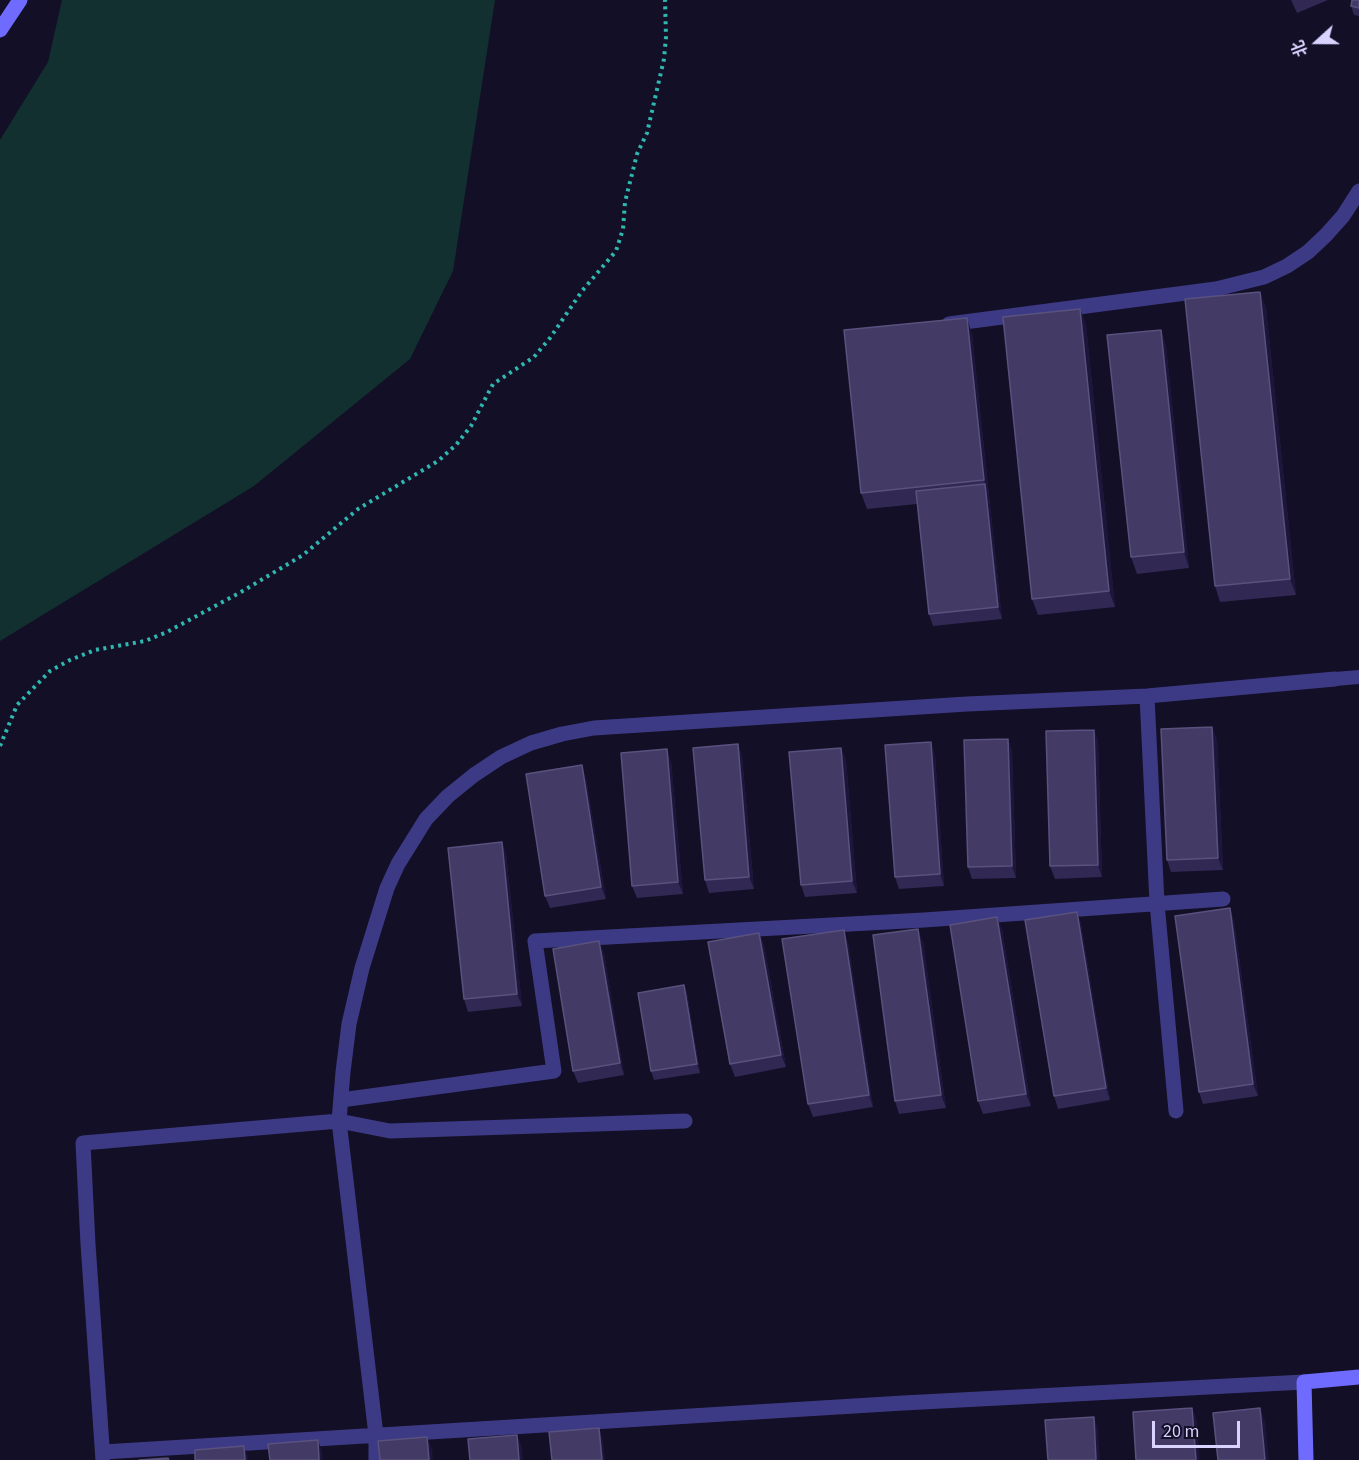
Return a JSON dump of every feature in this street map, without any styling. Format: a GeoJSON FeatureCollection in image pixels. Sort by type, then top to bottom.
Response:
{"type":"FeatureCollection","features":[{"type":"Feature","properties":{"kind":"street"},"geometry":{"type":"LineString","coordinates":[[0,30],[20,0]]}},
{"type":"Feature","properties":{"kind":"street"},"geometry":{"type":"LineString","coordinates":[[931,326],[1216,289],[1264,277],[1294,261],[1326,236],[1343,216],[1359,191]]}},
{"type":"Feature","properties":{"kind":"street"},"geometry":{"type":"LineString","coordinates":[[376,1460],[376,1435],[339,1121],[340,1100],[349,1024],[362,968],[387,888],[398,864],[426,819],[448,796],[501,757],[542,740],[594,728],[967,704],[1147,696],[1335,679]]}},
{"type":"Feature","properties":{"kind":"street"},"geometry":{"type":"LineString","coordinates":[[1147,696],[1157,903],[1176,1111]]}},
{"type":"Feature","properties":{"kind":"street"},"geometry":{"type":"LineString","coordinates":[[340,1100],[554,1071],[535,941],[912,921],[1223,899]]}},
{"type":"Feature","properties":{"kind":"street"},"geometry":{"type":"LineString","coordinates":[[685,1121],[390,1131],[339,1121],[83,1143],[103,1456],[376,1435],[1359,1377]]}},
{"type":"Feature","properties":{"kind":"street"},"geometry":{"type":"LineString","coordinates":[[1304,1382],[1306,1460]]}},
{"type":"Feature","properties":{"kind":"lane"},"geometry":{"type":"LineString","coordinates":[[1335,679],[1359,676]]}},
{"type":"Feature","properties":{"kind":"path"},"geometry":{"type":"LineString","coordinates":[[0,746],[17,705],[50,671],[95,650],[145,641],[167,632],[241,592],[303,555],[358,509],[438,461],[456,445],[471,426],[493,384],[534,357],[582,291],[616,251],[623,229],[625,202],[634,164],[647,132],[664,59],[665,0]]}},
{"type":"Feature","properties":{"kind":"green space"},"geometry":{"type":"Polygon","coordinates":[[[62,0],[495,0],[453,271],[410,359],[254,486],[0,641],[0,140],[48,62],[62,0]]]}},
{"type":"Feature","properties":{"kind":"building"},"geometry":{"type":"Polygon","coordinates":[[[1352,0],[1359,0],[1359,8],[1351,6],[1352,0]]]}},
{"type":"Feature","properties":{"kind":"building"},"geometry":{"type":"Polygon","coordinates":[[[1260,292],[1290,579],[1215,586],[1185,299],[1260,292]]]}},
{"type":"Feature","properties":{"kind":"building"},"geometry":{"type":"Polygon","coordinates":[[[1080,309],[1109,591],[1032,599],[1003,317],[1080,309]]]}},
{"type":"Feature","properties":{"kind":"building"},"geometry":{"type":"Polygon","coordinates":[[[967,318],[984,480],[861,493],[844,330],[967,318]]]}},
{"type":"Feature","properties":{"kind":"building"},"geometry":{"type":"Polygon","coordinates":[[[1161,330],[1184,552],[1131,557],[1107,335],[1161,330]]]}},
{"type":"Feature","properties":{"kind":"building"},"geometry":{"type":"Polygon","coordinates":[[[985,484],[998,607],[929,614],[916,491],[985,484]]]}},
{"type":"Feature","properties":{"kind":"building"},"geometry":{"type":"Polygon","coordinates":[[[1212,727],[1218,858],[1167,860],[1161,729],[1212,727]]]}},
{"type":"Feature","properties":{"kind":"building"},"geometry":{"type":"Polygon","coordinates":[[[1094,730],[1098,865],[1050,866],[1046,731],[1094,730]]]}},
{"type":"Feature","properties":{"kind":"building"},"geometry":{"type":"Polygon","coordinates":[[[1008,739],[1012,866],[968,867],[964,740],[1008,739]]]}},
{"type":"Feature","properties":{"kind":"building"},"geometry":{"type":"Polygon","coordinates":[[[931,742],[940,874],[895,877],[885,745],[931,742]]]}},
{"type":"Feature","properties":{"kind":"building"},"geometry":{"type":"Polygon","coordinates":[[[738,744],[749,877],[705,880],[693,748],[738,744]]]}},
{"type":"Feature","properties":{"kind":"building"},"geometry":{"type":"Polygon","coordinates":[[[841,748],[852,881],[801,885],[789,752],[841,748]]]}},
{"type":"Feature","properties":{"kind":"building"},"geometry":{"type":"Polygon","coordinates":[[[667,749],[678,882],[632,886],[621,753],[667,749]]]}},
{"type":"Feature","properties":{"kind":"building"},"geometry":{"type":"Polygon","coordinates":[[[582,765],[601,887],[545,896],[526,774],[582,765]]]}},
{"type":"Feature","properties":{"kind":"building"},"geometry":{"type":"Polygon","coordinates":[[[502,842],[517,994],[464,999],[448,848],[502,842]]]}},
{"type":"Feature","properties":{"kind":"building"},"geometry":{"type":"Polygon","coordinates":[[[1230,908],[1253,1084],[1199,1092],[1175,916],[1230,908]]]}},
{"type":"Feature","properties":{"kind":"building"},"geometry":{"type":"Polygon","coordinates":[[[1077,912],[1106,1088],[1054,1096],[1025,920],[1077,912]]]}},
{"type":"Feature","properties":{"kind":"building"},"geometry":{"type":"Polygon","coordinates":[[[997,917],[1026,1094],[978,1101],[950,925],[997,917]]]}},
{"type":"Feature","properties":{"kind":"building"},"geometry":{"type":"Polygon","coordinates":[[[918,929],[941,1095],[895,1101],[873,935],[918,929]]]}},
{"type":"Feature","properties":{"kind":"building"},"geometry":{"type":"Polygon","coordinates":[[[844,930],[869,1095],[808,1104],[782,939],[844,930]]]}},
{"type":"Feature","properties":{"kind":"building"},"geometry":{"type":"Polygon","coordinates":[[[759,933],[781,1055],[730,1064],[708,942],[759,933]]]}},
{"type":"Feature","properties":{"kind":"building"},"geometry":{"type":"Polygon","coordinates":[[[599,941],[620,1063],[573,1071],[553,949],[599,941]]]}},
{"type":"Feature","properties":{"kind":"building"},"geometry":{"type":"Polygon","coordinates":[[[684,985],[697,1064],[651,1071],[638,993],[684,985]]]}},
{"type":"Feature","properties":{"kind":"building"},"geometry":{"type":"Polygon","coordinates":[[[1192,1408],[1196,1460],[1136,1460],[1133,1412],[1192,1408]]]}},
{"type":"Feature","properties":{"kind":"building"},"geometry":{"type":"Polygon","coordinates":[[[1260,1408],[1265,1460],[1218,1460],[1213,1413],[1260,1408]]]}},
{"type":"Feature","properties":{"kind":"building"},"geometry":{"type":"Polygon","coordinates":[[[1094,1417],[1096,1460],[1048,1460],[1045,1420],[1094,1417]]]}},
{"type":"Feature","properties":{"kind":"building"},"geometry":{"type":"Polygon","coordinates":[[[599,1428],[602,1460],[552,1460],[549,1432],[599,1428]]]}},
{"type":"Feature","properties":{"kind":"building"},"geometry":{"type":"Polygon","coordinates":[[[517,1435],[519,1460],[470,1460],[468,1439],[517,1435]]]}},
{"type":"Feature","properties":{"kind":"building"},"geometry":{"type":"Polygon","coordinates":[[[427,1437],[429,1460],[380,1460],[378,1441],[427,1437]]]}},
{"type":"Feature","properties":{"kind":"building"},"geometry":{"type":"Polygon","coordinates":[[[318,1440],[319,1460],[270,1460],[268,1444],[318,1440]]]}},
{"type":"Feature","properties":{"kind":"building"},"geometry":{"type":"Polygon","coordinates":[[[244,1446],[245,1460],[195,1460],[195,1450],[244,1446]]]}},
{"type":"Feature","properties":{"kind":"building"},"geometry":{"type":"Polygon","coordinates":[[[168,1458],[169,1460],[139,1460],[168,1458]]]}}]}
